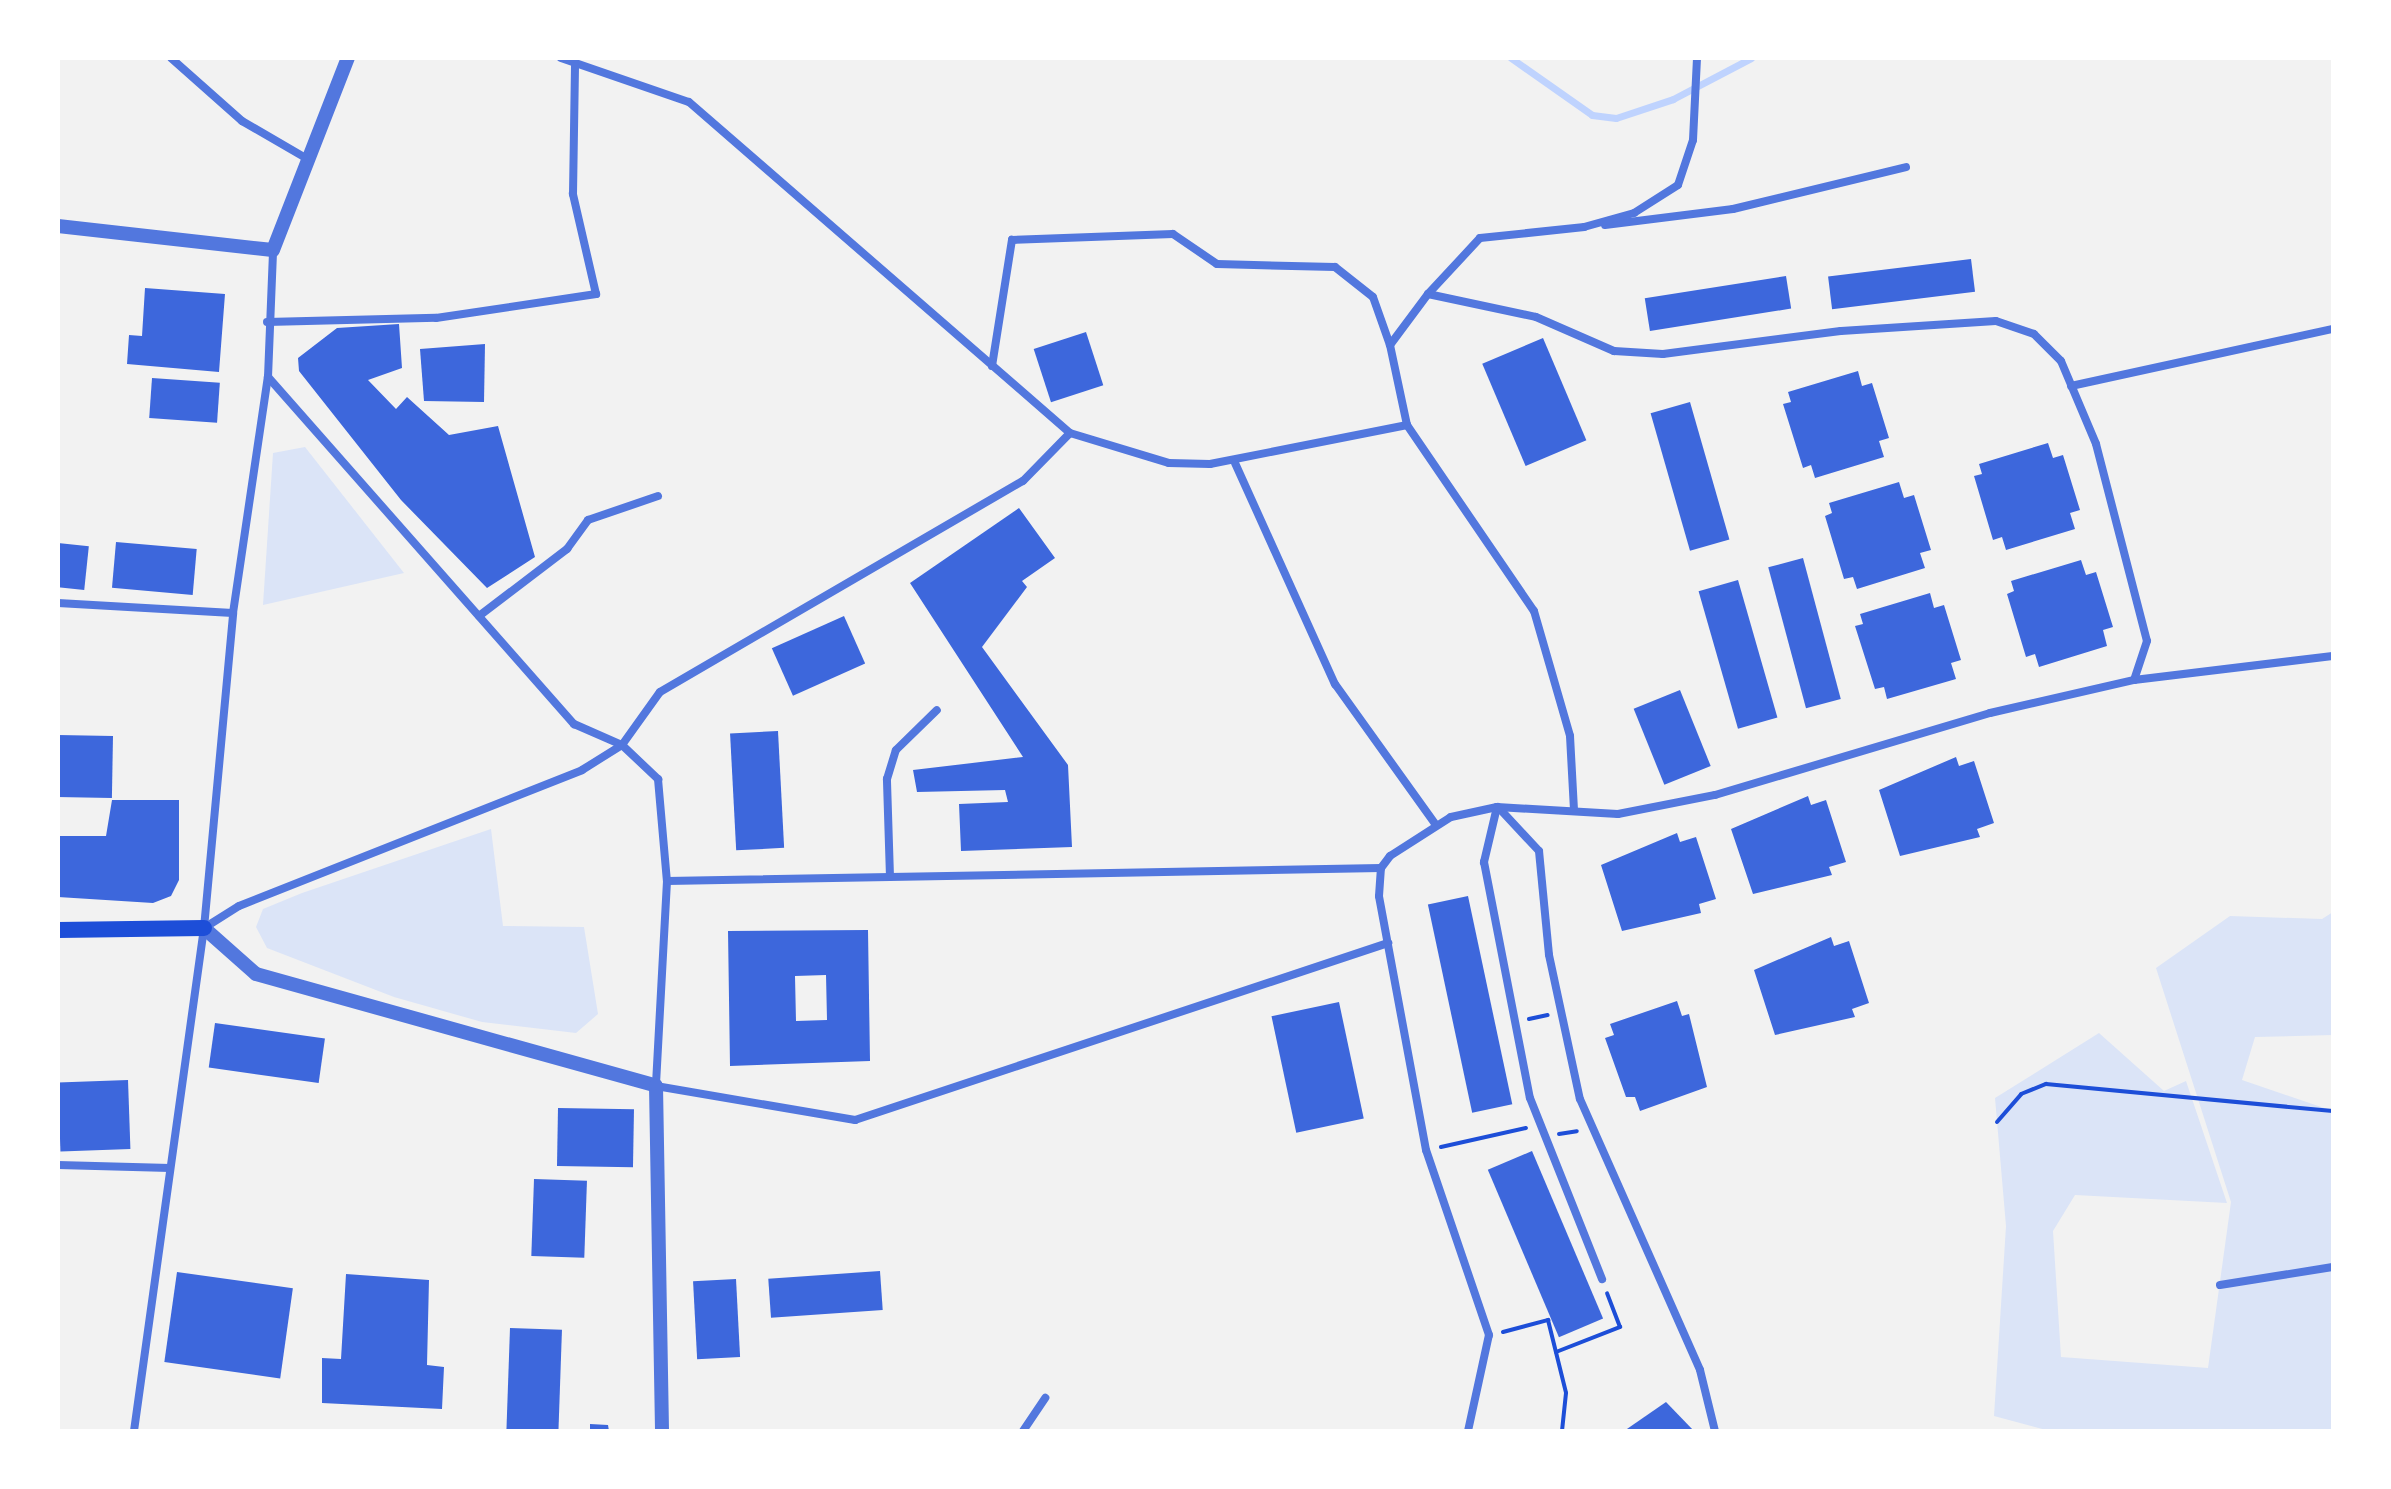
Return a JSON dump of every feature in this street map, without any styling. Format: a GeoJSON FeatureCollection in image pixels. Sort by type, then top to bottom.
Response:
{"type":"FeatureCollection","features":[{"type":"Feature","properties":{"kind":"main road"},"geometry":{"type":"LineString","coordinates":[[58,930],[204,928]]}},
{"type":"Feature","properties":{"kind":"street"},"geometry":{"type":"LineString","coordinates":[[171,58],[242,121],[304,157]]}},
{"type":"Feature","properties":{"kind":"street"},"geometry":{"type":"LineString","coordinates":[[134,1431],[204,928],[233,613],[268,377],[267,322],[273,250],[304,157],[348,58]]}},
{"type":"Feature","properties":{"kind":"street"},"geometry":{"type":"LineString","coordinates":[[561,58],[575,66],[689,102],[1070,433],[1169,463],[1235,463],[1407,425]]}},
{"type":"Feature","properties":{"kind":"street"},"geometry":{"type":"LineString","coordinates":[[1584,227],[1665,196],[1678,185],[1693,140],[1697,58]]}},
{"type":"Feature","properties":{"kind":"street"},"geometry":{"type":"LineString","coordinates":[[267,322],[436,318],[596,294],[573,194],[575,66]]}},
{"type":"Feature","properties":{"kind":"street"},"geometry":{"type":"LineString","coordinates":[[1390,345],[1428,294],[1480,238],[1733,209],[1906,167]]}},
{"type":"Feature","properties":{"kind":"street"},"geometry":{"type":"LineString","coordinates":[[58,226],[273,250]]}},
{"type":"Feature","properties":{"kind":"street"},"geometry":{"type":"LineString","coordinates":[[992,366],[1012,240],[1173,234],[1217,264],[1335,267],[1373,297],[1390,345],[1407,425],[1534,611],[1570,736],[1574,811]]}},
{"type":"Feature","properties":{"kind":"street"},"geometry":{"type":"LineString","coordinates":[[1428,294],[1536,317],[1614,351],[1663,354],[1841,331],[1996,321],[2034,334],[2061,361],[2096,444],[2147,641],[2134,680]]}},
{"type":"Feature","properties":{"kind":"street"},"geometry":{"type":"LineString","coordinates":[[2071,386],[2333,329]]}},
{"type":"Feature","properties":{"kind":"street"},"geometry":{"type":"LineString","coordinates":[[268,377],[574,724],[622,745],[658,779],[667,881],[656,1086],[662,1431]]}},
{"type":"Feature","properties":{"kind":"street"},"geometry":{"type":"LineString","coordinates":[[204,928],[239,906],[582,770],[622,745],[660,692],[1023,481],[1070,433]]}},
{"type":"Feature","properties":{"kind":"street"},"geometry":{"type":"LineString","coordinates":[[1235,463],[1335,684],[1436,825]]}},
{"type":"Feature","properties":{"kind":"street"},"geometry":{"type":"LineString","coordinates":[[479,616],[567,549],[588,520],[658,496]]}},
{"type":"Feature","properties":{"kind":"street"},"geometry":{"type":"LineString","coordinates":[[58,603],[233,613]]}},
{"type":"Feature","properties":{"kind":"street"},"geometry":{"type":"LineString","coordinates":[[667,881],[1381,868],[1436,825],[1497,807],[1618,814],[1715,795],[1990,713],[2134,680],[2333,656]]}},
{"type":"Feature","properties":{"kind":"street"},"geometry":{"type":"LineString","coordinates":[[890,877],[887,779],[896,750],[937,710]]}},
{"type":"Feature","properties":{"kind":"street"},"geometry":{"type":"LineString","coordinates":[[1497,807],[1539,851],[1560,1013],[1592,1128],[1700,1370],[1715,1431]]}},
{"type":"Feature","properties":{"kind":"street"},"geometry":{"type":"LineString","coordinates":[[1497,807],[1484,862],[1515,1022],[1544,1137],[1602,1279]]}},
{"type":"Feature","properties":{"kind":"street"},"geometry":{"type":"LineString","coordinates":[[1381,868],[1388,943],[1426,1150],[1489,1335],[1468,1431]]}},
{"type":"Feature","properties":{"kind":"street"},"geometry":{"type":"LineString","coordinates":[[204,928],[256,974],[656,1086],[855,1120],[1388,943]]}},
{"type":"Feature","properties":{"kind":"street"},"geometry":{"type":"LineString","coordinates":[[58,1165],[170,1168]]}},
{"type":"Feature","properties":{"kind":"street"},"geometry":{"type":"LineString","coordinates":[[2220,1285],[2333,1267]]}},
{"type":"Feature","properties":{"kind":"street"},"geometry":{"type":"LineString","coordinates":[[1023,1431],[1045,1398]]}},
{"type":"Feature","properties":{"kind":"path"},"geometry":{"type":"LineString","coordinates":[[1515,1022],[1560,1013]]}},
{"type":"Feature","properties":{"kind":"path"},"geometry":{"type":"LineString","coordinates":[[1997,1122],[2021,1094],[2046,1084],[2333,1111]]}},
{"type":"Feature","properties":{"kind":"path"},"geometry":{"type":"LineString","coordinates":[[1426,1150],[1540,1125]]}},
{"type":"Feature","properties":{"kind":"path"},"geometry":{"type":"LineString","coordinates":[[1544,1137],[1592,1128]]}},
{"type":"Feature","properties":{"kind":"path"},"geometry":{"type":"LineString","coordinates":[[1556,1352],[1620,1327],[1602,1279]]}},
{"type":"Feature","properties":{"kind":"path"},"geometry":{"type":"LineString","coordinates":[[1489,1335],[1548,1320],[1566,1393],[1558,1417],[1562,1431]]}},
{"type":"Feature","properties":{"kind":"shaded area"},"geometry":{"type":"Polygon","coordinates":[[[305,447],[404,573],[263,605],[273,453],[305,447]]]}},
{"type":"Feature","properties":{"kind":"shaded area"},"geometry":{"type":"Polygon","coordinates":[[[491,829],[503,926],[584,927],[598,1014],[576,1033],[482,1022],[394,997],[267,948],[256,927],[263,909],[491,829]]]}},
{"type":"Feature","properties":{"kind":"shaded area"},"geometry":{"type":"Polygon","coordinates":[[[2333,912],[2333,1035],[2255,1037],[2242,1080],[2333,1111],[2333,1431],[2050,1431],[1994,1416],[2006,1226],[1995,1098],[2099,1033],[2164,1091],[2186,1081],[2227,1203],[2075,1195],[2053,1231],[2061,1357],[2208,1368],[2231,1202],[2156,968],[2230,916],[2322,919],[2333,912]]]}},
{"type":"Feature","properties":{"kind":"building"},"geometry":{"type":"Polygon","coordinates":[[[1971,259],[1975,292],[1832,309],[1828,277],[1971,259]]]}},
{"type":"Feature","properties":{"kind":"building"},"geometry":{"type":"Polygon","coordinates":[[[1786,276],[1791,309],[1650,331],[1645,298],[1786,276]]]}},
{"type":"Feature","properties":{"kind":"building"},"geometry":{"type":"Polygon","coordinates":[[[145,288],[225,294],[219,372],[127,364],[129,335],[142,336],[145,288]]]}},
{"type":"Feature","properties":{"kind":"building"},"geometry":{"type":"Polygon","coordinates":[[[399,324],[402,368],[368,380],[396,409],[407,397],[449,435],[498,426],[535,557],[487,588],[401,500],[299,371],[298,358],[337,328],[399,324]]]}},
{"type":"Feature","properties":{"kind":"building"},"geometry":{"type":"Polygon","coordinates":[[[1086,332],[1103,385],[1051,402],[1034,349],[1086,332]]]}},
{"type":"Feature","properties":{"kind":"building"},"geometry":{"type":"Polygon","coordinates":[[[1543,338],[1586,440],[1526,466],[1482,364],[1543,338]]]}},
{"type":"Feature","properties":{"kind":"building"},"geometry":{"type":"Polygon","coordinates":[[[485,344],[484,402],[424,401],[420,349],[485,344]]]}},
{"type":"Feature","properties":{"kind":"building"},"geometry":{"type":"Polygon","coordinates":[[[1858,371],[1862,386],[1872,383],[1889,438],[1879,441],[1884,457],[1815,478],[1811,465],[1803,468],[1783,404],[1791,402],[1788,392],[1858,371]]]}},
{"type":"Feature","properties":{"kind":"building"},"geometry":{"type":"Polygon","coordinates":[[[152,378],[220,383],[217,423],[149,418],[152,378]]]}},
{"type":"Feature","properties":{"kind":"building"},"geometry":{"type":"Polygon","coordinates":[[[1690,402],[1729,539],[1690,551],[1651,413],[1690,402]]]}},
{"type":"Feature","properties":{"kind":"building"},"geometry":{"type":"Polygon","coordinates":[[[2048,443],[2053,458],[2063,455],[2080,510],[2070,513],[2075,529],[2006,550],[2002,537],[1993,540],[1974,476],[1982,474],[1979,464],[2048,443]]]}},
{"type":"Feature","properties":{"kind":"building"},"geometry":{"type":"Polygon","coordinates":[[[1899,482],[1904,498],[1914,495],[1931,550],[1920,553],[1925,568],[1857,589],[1853,577],[1844,579],[1825,516],[1832,513],[1829,503],[1899,482]]]}},
{"type":"Feature","properties":{"kind":"building"},"geometry":{"type":"Polygon","coordinates":[[[1019,508],[1055,558],[1022,581],[1027,587],[982,647],[1068,765],[1072,847],[961,851],[959,804],[1008,802],[1005,790],[917,792],[913,770],[1023,757],[910,583],[1019,508]]]}},
{"type":"Feature","properties":{"kind":"building"},"geometry":{"type":"Polygon","coordinates":[[[116,542],[197,549],[193,595],[112,588],[116,542]]]}},
{"type":"Feature","properties":{"kind":"building"},"geometry":{"type":"Polygon","coordinates":[[[58,543],[89,546],[84,590],[58,587],[58,543]]]}},
{"type":"Feature","properties":{"kind":"building"},"geometry":{"type":"Polygon","coordinates":[[[1803,558],[1841,699],[1806,708],[1768,567],[1803,558]]]}},
{"type":"Feature","properties":{"kind":"building"},"geometry":{"type":"Polygon","coordinates":[[[2081,560],[2086,575],[2096,572],[2113,627],[2103,630],[2107,646],[2039,667],[2035,654],[2026,657],[2007,594],[2014,591],[2011,581],[2081,560]]]}},
{"type":"Feature","properties":{"kind":"building"},"geometry":{"type":"Polygon","coordinates":[[[1738,580],[1777,717],[1738,729],[1699,591],[1738,580]]]}},
{"type":"Feature","properties":{"kind":"building"},"geometry":{"type":"Polygon","coordinates":[[[1930,593],[1934,608],[1944,605],[1961,660],[1951,663],[1956,679],[1887,699],[1884,687],[1875,689],[1855,626],[1863,624],[1860,614],[1930,593]]]}},
{"type":"Feature","properties":{"kind":"building"},"geometry":{"type":"Polygon","coordinates":[[[844,616],[865,664],[793,696],[772,648],[844,616]]]}},
{"type":"Feature","properties":{"kind":"building"},"geometry":{"type":"Polygon","coordinates":[[[1680,690],[1711,766],[1664,785],[1634,709],[1680,690]]]}},
{"type":"Feature","properties":{"kind":"building"},"geometry":{"type":"Polygon","coordinates":[[[778,731],[784,848],[736,850],[730,734],[778,731]]]}},
{"type":"Feature","properties":{"kind":"building"},"geometry":{"type":"Polygon","coordinates":[[[58,735],[113,736],[112,798],[58,797],[58,735]]]}},
{"type":"Feature","properties":{"kind":"building"},"geometry":{"type":"Polygon","coordinates":[[[1956,757],[1959,766],[1974,761],[1994,823],[1977,829],[1980,837],[1900,856],[1879,790],[1956,757]]]}},
{"type":"Feature","properties":{"kind":"building"},"geometry":{"type":"Polygon","coordinates":[[[1808,796],[1811,805],[1826,800],[1846,862],[1829,867],[1832,875],[1753,894],[1731,829],[1808,796]]]}},
{"type":"Feature","properties":{"kind":"building"},"geometry":{"type":"Polygon","coordinates":[[[112,800],[179,800],[179,880],[171,896],[153,903],[58,897],[58,836],[106,836],[112,800]]]}},
{"type":"Feature","properties":{"kind":"building"},"geometry":{"type":"Polygon","coordinates":[[[1677,833],[1680,842],[1696,837],[1716,899],[1699,904],[1701,913],[1622,931],[1601,865],[1677,833]]]}},
{"type":"Feature","properties":{"kind":"building"},"geometry":{"type":"Polygon","coordinates":[[[1468,896],[1512,1104],[1472,1113],[1428,905],[1468,896]]]}},
{"type":"Feature","properties":{"kind":"building"},"geometry":{"type":"Polygon","coordinates":[[[868,930],[870,1061],[730,1066],[728,931],[868,930]],[[826,975],[795,976],[796,1021],[827,1020],[826,975]]]}},
{"type":"Feature","properties":{"kind":"building"},"geometry":{"type":"Polygon","coordinates":[[[1831,937],[1834,946],[1849,941],[1869,1003],[1852,1009],[1855,1017],[1775,1035],[1754,970],[1831,937]]]}},
{"type":"Feature","properties":{"kind":"building"},"geometry":{"type":"Polygon","coordinates":[[[1677,1001],[1682,1016],[1689,1014],[1707,1087],[1640,1111],[1635,1097],[1626,1097],[1605,1038],[1614,1035],[1610,1024],[1677,1001]]]}},
{"type":"Feature","properties":{"kind":"building"},"geometry":{"type":"Polygon","coordinates":[[[1339,1002],[1364,1118],[1296,1133],[1272,1016],[1339,1002]]]}},
{"type":"Feature","properties":{"kind":"building"},"geometry":{"type":"Polygon","coordinates":[[[215,1023],[325,1038],[319,1083],[209,1068],[215,1023]]]}},
{"type":"Feature","properties":{"kind":"building"},"geometry":{"type":"Polygon","coordinates":[[[128,1080],[130,1149],[60,1151],[58,1082],[128,1080]]]}},
{"type":"Feature","properties":{"kind":"building"},"geometry":{"type":"Polygon","coordinates":[[[558,1108],[634,1109],[633,1167],[557,1166],[558,1108]]]}},
{"type":"Feature","properties":{"kind":"building"},"geometry":{"type":"Polygon","coordinates":[[[1532,1151],[1603,1319],[1559,1337],[1488,1170],[1532,1151]]]}},
{"type":"Feature","properties":{"kind":"building"},"geometry":{"type":"Polygon","coordinates":[[[534,1179],[587,1181],[584,1258],[531,1256],[534,1179]]]}},
{"type":"Feature","properties":{"kind":"building"},"geometry":{"type":"Polygon","coordinates":[[[880,1271],[883,1310],[771,1318],[768,1279],[880,1271]]]}},
{"type":"Feature","properties":{"kind":"building"},"geometry":{"type":"Polygon","coordinates":[[[177,1272],[293,1288],[280,1378],[164,1362],[177,1272]]]}},
{"type":"Feature","properties":{"kind":"building"},"geometry":{"type":"Polygon","coordinates":[[[346,1274],[429,1280],[427,1365],[444,1367],[442,1409],[322,1403],[322,1358],[341,1359],[346,1274]]]}},
{"type":"Feature","properties":{"kind":"building"},"geometry":{"type":"Polygon","coordinates":[[[736,1279],[740,1357],[697,1359],[693,1281],[736,1279]]]}},
{"type":"Feature","properties":{"kind":"building"},"geometry":{"type":"Polygon","coordinates":[[[510,1328],[562,1330],[558,1431],[506,1431],[510,1328]]]}},
{"type":"Feature","properties":{"kind":"building"},"geometry":{"type":"Polygon","coordinates":[[[1666,1402],[1694,1431],[1624,1431],[1666,1402]]]}},
{"type":"Feature","properties":{"kind":"building"},"geometry":{"type":"Polygon","coordinates":[[[590,1424],[608,1425],[609,1431],[590,1431],[590,1424]]]}},
{"type":"Feature","properties":{"kind":"waterway"},"geometry":{"type":"LineString","coordinates":[[1511,58],[1592,115],[1616,118],[1673,99],[1751,58]]}}]}
